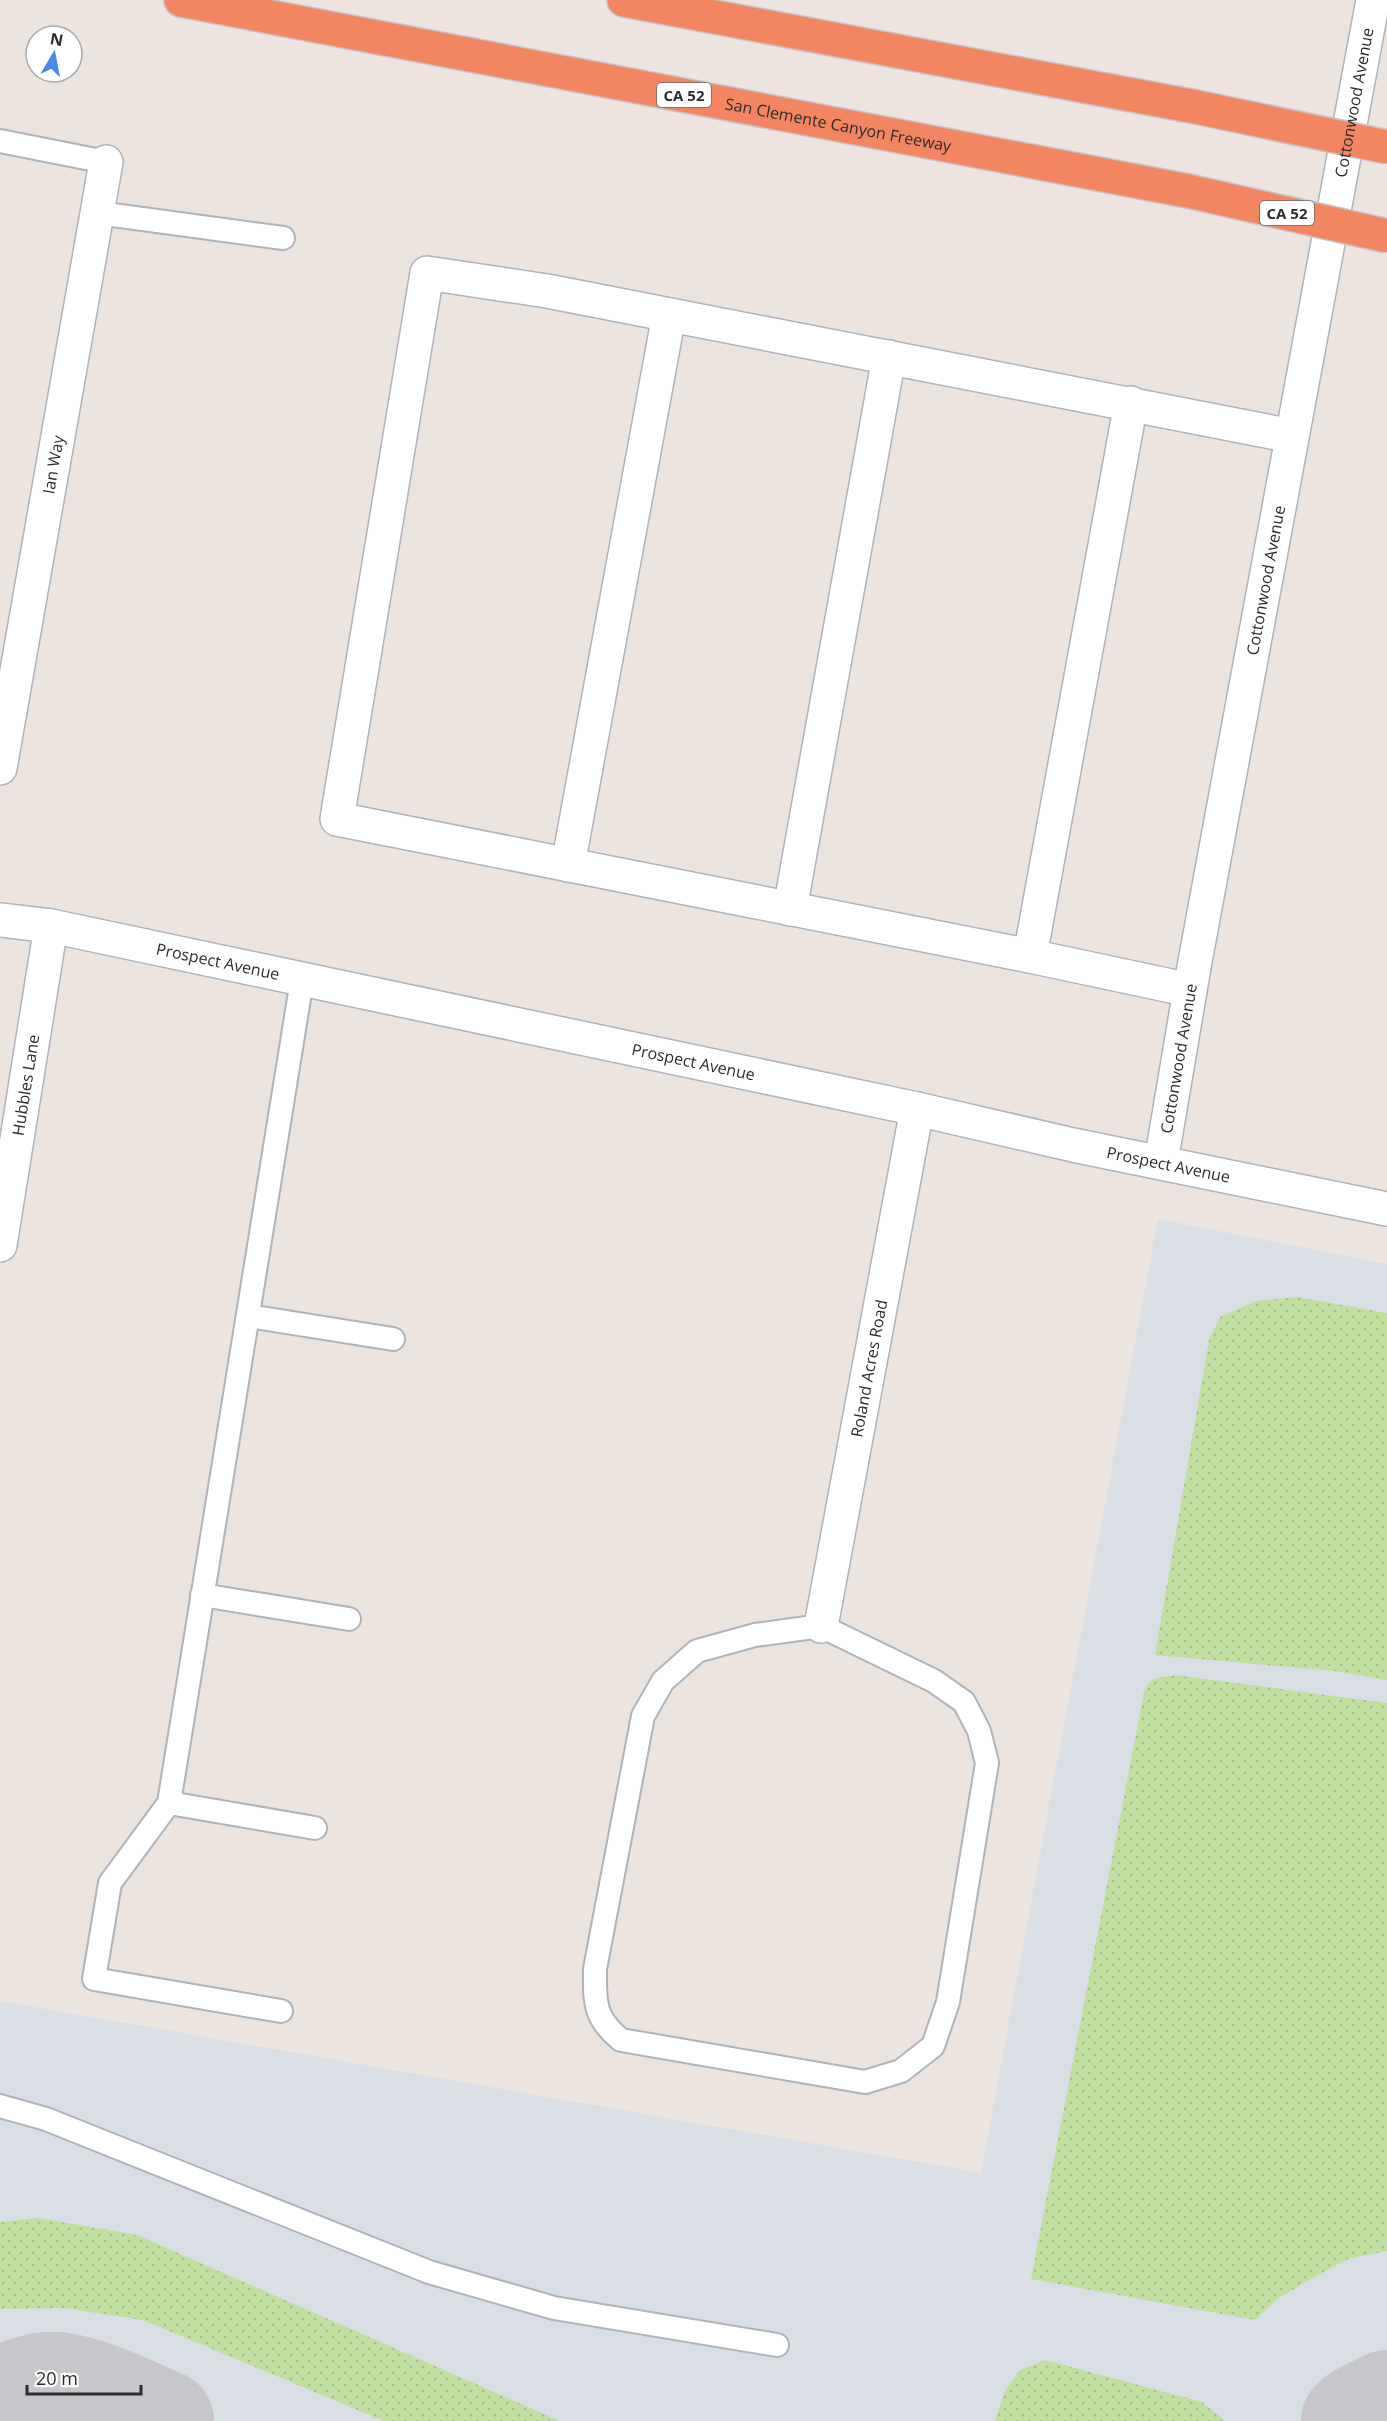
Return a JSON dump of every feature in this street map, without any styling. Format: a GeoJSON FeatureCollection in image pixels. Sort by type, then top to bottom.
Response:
{"type":"FeatureCollection","features":[{"type":"Feature","properties":{"kind":"highway","name":"San Clemente Canyon Freeway"},"geometry":{"type":"LineString","coordinates":[[181,0],[1188,191],[1387,236]]}},
{"type":"Feature","properties":{"kind":"highway"},"geometry":{"type":"LineString","coordinates":[[624,0],[1196,107],[1387,147]]}},
{"type":"Feature","properties":{"kind":"street","name":"Cottonwood Avenue"},"geometry":{"type":"LineString","coordinates":[[1161,1162],[1190,990],[1373,0]]}},
{"type":"Feature","properties":{"kind":"street","name":"Ian Way"},"geometry":{"type":"LineString","coordinates":[[0,768],[106,162]]}},
{"type":"Feature","properties":{"kind":"street"},"geometry":{"type":"LineString","coordinates":[[1190,990],[1030,956],[337,819],[427,273],[547,291],[1292,436]]}},
{"type":"Feature","properties":{"kind":"street"},"geometry":{"type":"LineString","coordinates":[[568,865],[669,315]]}},
{"type":"Feature","properties":{"kind":"street"},"geometry":{"type":"LineString","coordinates":[[790,909],[889,357]]}},
{"type":"Feature","properties":{"kind":"street"},"geometry":{"type":"LineString","coordinates":[[1030,956],[1131,403]]}},
{"type":"Feature","properties":{"kind":"street","name":"Prospect Avenue"},"geometry":{"type":"LineString","coordinates":[[0,920],[51,926],[1387,1209]]}},
{"type":"Feature","properties":{"kind":"street","name":"Hubbles Lane"},"geometry":{"type":"LineString","coordinates":[[0,1245],[51,926]]}},
{"type":"Feature","properties":{"kind":"street","name":"Roland Acres Road"},"geometry":{"type":"LineString","coordinates":[[820,1626],[917,1109]]}},
{"type":"Feature","properties":{"kind":"lane"},"geometry":{"type":"LineString","coordinates":[[0,141],[106,162]]}},
{"type":"Feature","properties":{"kind":"lane"},"geometry":{"type":"LineString","coordinates":[[98,213],[283,238]]}},
{"type":"Feature","properties":{"kind":"lane"},"geometry":{"type":"LineString","coordinates":[[281,2011],[94,1979],[110,1883],[169,1803],[302,980]]}},
{"type":"Feature","properties":{"kind":"lane"},"geometry":{"type":"LineString","coordinates":[[248,1316],[393,1340]]}},
{"type":"Feature","properties":{"kind":"lane"},"geometry":{"type":"LineString","coordinates":[[202,1595],[349,1619]]}},
{"type":"Feature","properties":{"kind":"lane"},"geometry":{"type":"LineString","coordinates":[[820,1626],[934,1681],[964,1702],[979,1731],[987,1764],[948,2002],[933,2046],[901,2072],[865,2082],[621,2040],[607,2029],[596,2009],[595,1969],[644,1716],[663,1681],[697,1652],[755,1635],[820,1626]]}},
{"type":"Feature","properties":{"kind":"lane"},"geometry":{"type":"LineString","coordinates":[[169,1803],[315,1828]]}},
{"type":"Feature","properties":{"kind":"lane"},"geometry":{"type":"LineString","coordinates":[[0,2106],[46,2120],[429,2272],[554,2308],[777,2345]]}},
{"type":"Feature","properties":{"kind":"shaded area"},"geometry":{"type":"Polygon","coordinates":[[[1158,1219],[1387,1264],[1387,2421],[0,2421],[0,2001],[981,2173],[1158,1219]]]}},
{"type":"Feature","properties":{"kind":"green space"},"geometry":{"type":"Polygon","coordinates":[[[1297,1297],[1387,1313],[1387,1680],[1334,1671],[1155,1655],[1209,1340],[1220,1317],[1256,1301],[1297,1297]]]}},
{"type":"Feature","properties":{"kind":"green space"},"geometry":{"type":"Polygon","coordinates":[[[1175,1675],[1387,1703],[1387,2251],[1348,2259],[1277,2299],[1255,2320],[1031,2279],[1145,1688],[1153,1679],[1175,1675]]]}},
{"type":"Feature","properties":{"kind":"green space"},"geometry":{"type":"Polygon","coordinates":[[[38,2218],[137,2235],[560,2421],[384,2421],[143,2320],[65,2308],[0,2309],[0,2222],[38,2218]]]}},
{"type":"Feature","properties":{"kind":"green space"},"geometry":{"type":"Polygon","coordinates":[[[1045,2360],[1202,2402],[1225,2421],[995,2421],[1005,2391],[1020,2370],[1045,2360]]]}},
{"type":"Feature","properties":{"kind":"taxiway"},"geometry":{"type":"LineString","coordinates":[[0,2398],[36,2385],[58,2383],[98,2394],[163,2421]]}},
{"type":"Feature","properties":{"kind":"taxiway"},"geometry":{"type":"LineString","coordinates":[[1352,2421],[1387,2401]]}}]}
